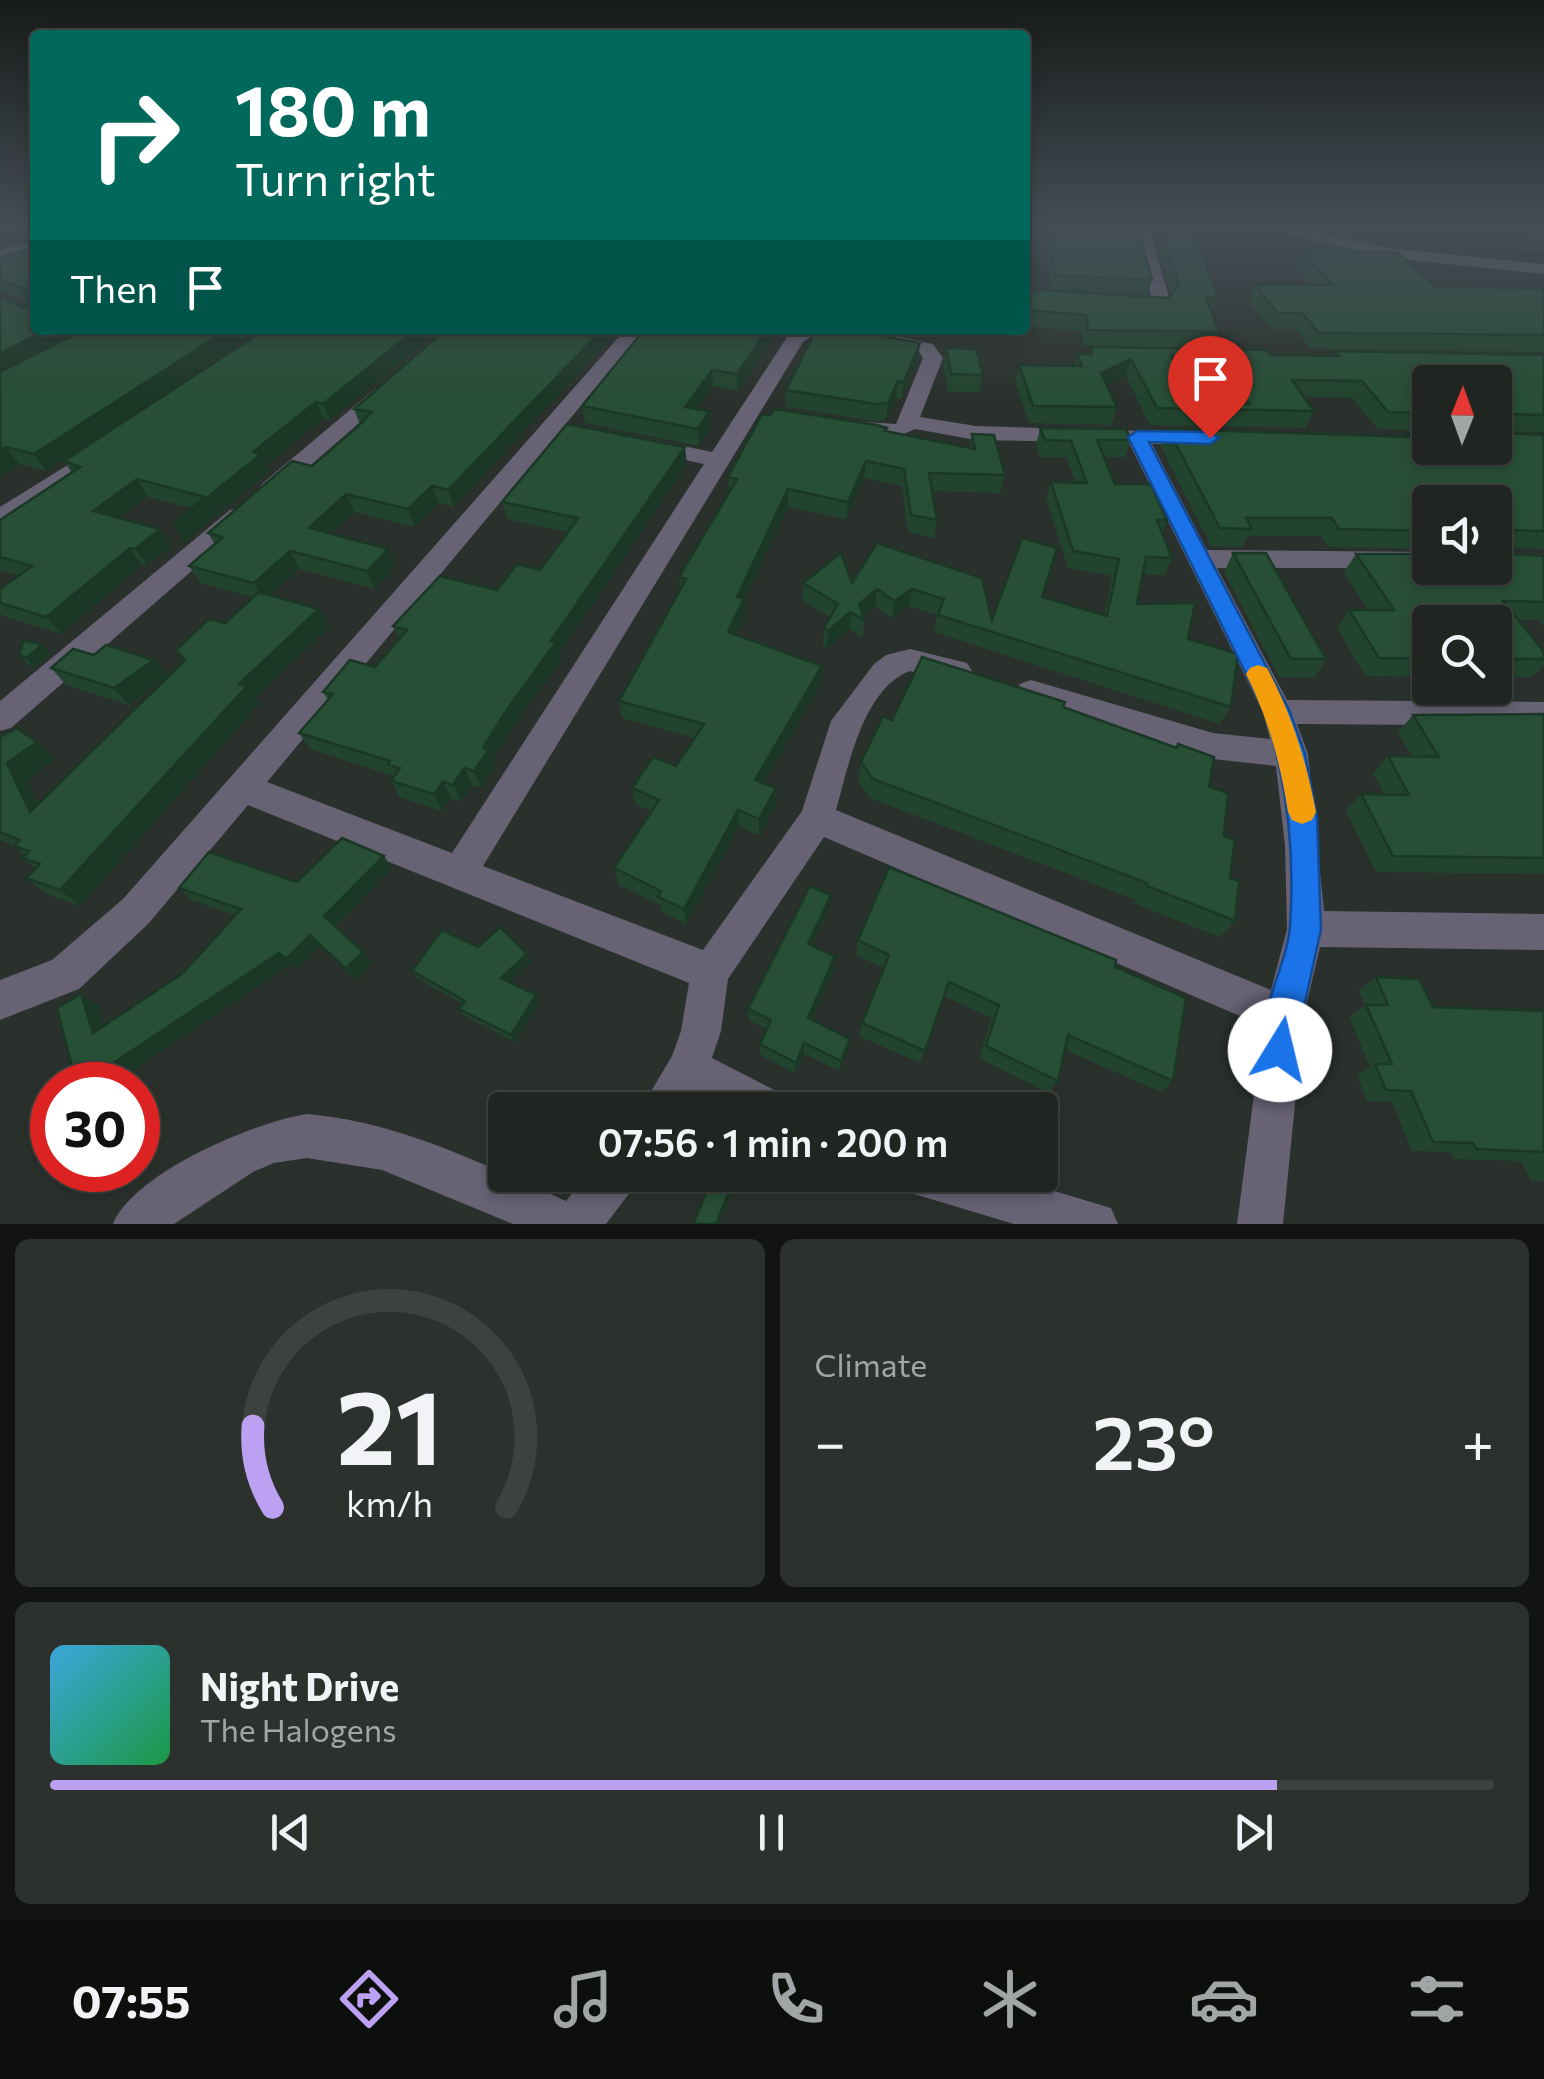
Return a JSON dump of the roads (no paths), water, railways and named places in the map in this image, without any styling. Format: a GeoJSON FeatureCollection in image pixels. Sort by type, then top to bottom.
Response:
{"type":"FeatureCollection","features":[{"type":"Feature","properties":{"kind":"street"},"geometry":{"type":"LineString","coordinates":[[1114,305],[1150,308],[1161,301],[1156,283]]}},
{"type":"Feature","properties":{"kind":"street"},"geometry":{"type":"LineString","coordinates":[[0,1000],[65,975],[103,945],[136,911],[241,786],[564,429],[631,335]]}},
{"type":"Feature","properties":{"kind":"street"},"geometry":{"type":"LineString","coordinates":[[459,873],[722,461],[761,413],[796,338],[802,335]]}},
{"type":"Feature","properties":{"kind":"street"},"geometry":{"type":"LineString","coordinates":[[839,426],[893,432],[905,428],[933,358],[932,353],[914,345],[865,336]]}},
{"type":"Feature","properties":{"kind":"street"},"geometry":{"type":"LineString","coordinates":[[0,719],[395,382]]}},
{"type":"Feature","properties":{"kind":"street"},"geometry":{"type":"LineString","coordinates":[[908,421],[976,433],[1215,438]]}},
{"type":"Feature","properties":{"kind":"street"},"geometry":{"type":"LineString","coordinates":[[0,518],[122,437]]}},
{"type":"Feature","properties":{"kind":"street"},"geometry":{"type":"LineString","coordinates":[[1137,437],[1278,712],[1292,754],[1303,818],[1306,929],[1284,1015],[1260,1224]]}},
{"type":"Feature","properties":{"kind":"street"},"geometry":{"type":"LineString","coordinates":[[629,442],[722,461]]}},
{"type":"Feature","properties":{"kind":"street"},"geometry":{"type":"LineString","coordinates":[[1199,560],[1412,561]]}},
{"type":"Feature","properties":{"kind":"street"},"geometry":{"type":"LineString","coordinates":[[673,1092],[688,1068],[701,1031],[710,972],[817,818],[846,721],[884,672],[910,660],[1213,746],[1292,754]]}},
{"type":"Feature","properties":{"kind":"street"},"geometry":{"type":"LineString","coordinates":[[1278,712],[1544,714]]}},
{"type":"Feature","properties":{"kind":"street"},"geometry":{"type":"LineString","coordinates":[[241,786],[710,972]]}},
{"type":"Feature","properties":{"kind":"street"},"geometry":{"type":"LineString","coordinates":[[817,818],[1284,1015]]}},
{"type":"Feature","properties":{"kind":"street"},"geometry":{"type":"LineString","coordinates":[[1306,929],[1544,932]]}},
{"type":"Feature","properties":{"kind":"street"},"geometry":{"type":"LineString","coordinates":[[688,1068],[734,1092]]}},
{"type":"Feature","properties":{"kind":"street"},"geometry":{"type":"LineString","coordinates":[[136,1224],[236,1157],[277,1140],[316,1137],[374,1144],[566,1224]]}},
{"type":"Feature","properties":{"kind":"street"},"geometry":{"type":"LineString","coordinates":[[577,1224],[602,1192]]}},
{"type":"Feature","properties":{"kind":"street"},"geometry":{"type":"LineString","coordinates":[[981,1192],[1095,1224]]}}]}
